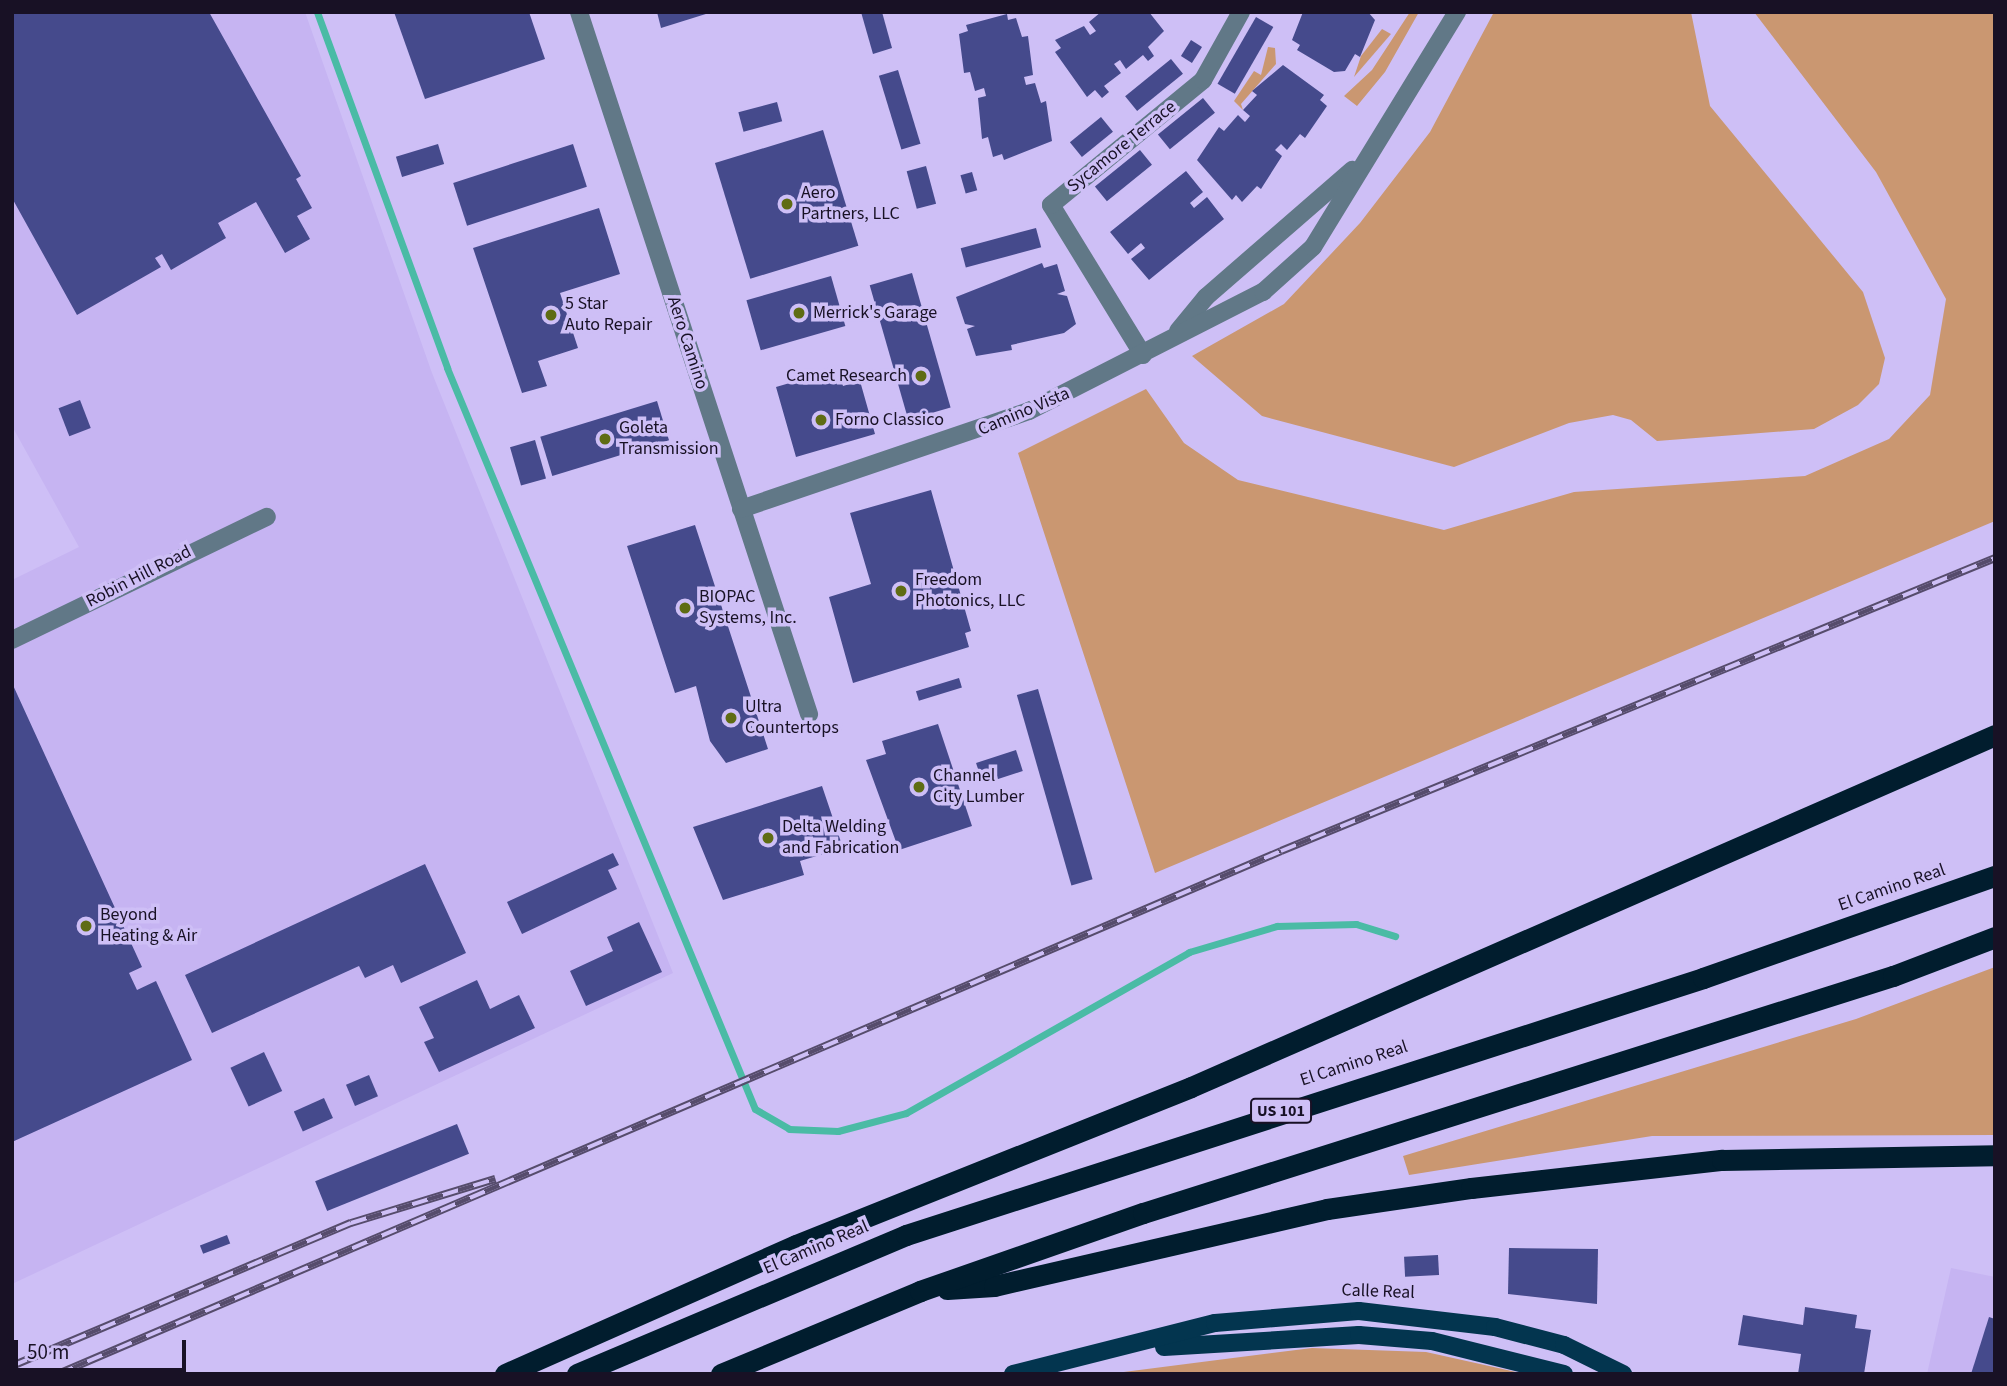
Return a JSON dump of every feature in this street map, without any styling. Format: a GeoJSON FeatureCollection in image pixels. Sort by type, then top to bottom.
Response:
{"type":"FeatureCollection","features":[{"type":"Feature","properties":{"kind":"highway"},"geometry":{"type":"LineString","coordinates":[[505,1374],[796,1245],[1191,1087],[1995,735]]}},
{"type":"Feature","properties":{"kind":"highway","name":"El Camino Real"},"geometry":{"type":"LineString","coordinates":[[577,1374],[906,1235],[1703,978],[1995,876]]}},
{"type":"Feature","properties":{"kind":"highway"},"geometry":{"type":"LineString","coordinates":[[721,1374],[920,1291],[1143,1213],[1893,976],[1995,937]]}},
{"type":"Feature","properties":{"kind":"highway"},"geometry":{"type":"LineString","coordinates":[[920,1291],[994,1286],[1327,1209],[1471,1188],[1722,1160],[1995,1155]]}},
{"type":"Feature","properties":{"kind":"main road","name":"Calle Real"},"geometry":{"type":"LineString","coordinates":[[1013,1374],[1126,1350],[1215,1323],[1359,1311],[1495,1327],[1564,1345],[1623,1374]]}},
{"type":"Feature","properties":{"kind":"main road","name":"Calle Real"},"geometry":{"type":"LineString","coordinates":[[1126,1350],[1359,1335],[1432,1340],[1564,1374]]}},
{"type":"Feature","properties":{"kind":"street","name":"Aero Camino"},"geometry":{"type":"LineString","coordinates":[[579,12],[809,714]]}},
{"type":"Feature","properties":{"kind":"street","name":"Sycamore Terrace"},"geometry":{"type":"LineString","coordinates":[[1143,355],[1051,205],[1203,80],[1241,12]]}},
{"type":"Feature","properties":{"kind":"street","name":"Camino Vista"},"geometry":{"type":"LineString","coordinates":[[741,509],[991,427],[1143,355],[1177,332],[1243,306],[1304,258],[1457,12]]}},
{"type":"Feature","properties":{"kind":"street","name":"Camino Vista"},"geometry":{"type":"LineString","coordinates":[[1177,332],[1206,297],[1365,158]]}},
{"type":"Feature","properties":{"kind":"street","name":"Robin Hill Road"},"geometry":{"type":"LineString","coordinates":[[12,640],[267,517]]}},
{"type":"Feature","properties":{"kind":"shaded area"},"geometry":{"type":"Polygon","coordinates":[[[12,12],[305,12],[432,373],[673,973],[12,1284],[12,580],[79,547],[12,426],[12,12]]]}},
{"type":"Feature","properties":{"kind":"shaded area"},"geometry":{"type":"Polygon","coordinates":[[[1410,12],[1419,12],[1385,72],[1357,106],[1344,96],[1372,70],[1410,12]]]}},
{"type":"Feature","properties":{"kind":"shaded area"},"geometry":{"type":"Polygon","coordinates":[[[1494,12],[1691,12],[1710,106],[1863,292],[1885,358],[1879,384],[1858,405],[1814,429],[1657,441],[1631,420],[1613,415],[1569,423],[1454,467],[1262,416],[1192,356],[1284,304],[1360,223],[1430,132],[1494,12]]]}},
{"type":"Feature","properties":{"kind":"shaded area"},"geometry":{"type":"Polygon","coordinates":[[[1754,12],[1995,12],[1995,521],[1155,873],[1018,453],[1146,389],[1184,443],[1238,480],[1444,530],[1574,492],[1805,476],[1889,439],[1930,395],[1946,299],[1876,172],[1754,12]]]}},
{"type":"Feature","properties":{"kind":"shaded area"},"geometry":{"type":"Polygon","coordinates":[[[1382,29],[1391,34],[1354,77],[1361,56],[1382,29]]]}},
{"type":"Feature","properties":{"kind":"shaded area"},"geometry":{"type":"Polygon","coordinates":[[[1268,47],[1275,48],[1276,64],[1241,104],[1243,110],[1234,101],[1254,71],[1261,75],[1268,47]]]}},
{"type":"Feature","properties":{"kind":"shaded area"},"geometry":{"type":"Polygon","coordinates":[[[1995,967],[1995,1135],[1652,1136],[1409,1175],[1403,1156],[1856,1019],[1995,967]]]}},
{"type":"Feature","properties":{"kind":"shaded area"},"geometry":{"type":"Polygon","coordinates":[[[1951,1268],[1995,1277],[1995,1374],[1927,1374],[1951,1268]]]}},
{"type":"Feature","properties":{"kind":"shaded area"},"geometry":{"type":"Polygon","coordinates":[[[1312,1348],[1426,1352],[1525,1374],[1108,1374],[1312,1348]]]}},
{"type":"Feature","properties":{"kind":"building"},"geometry":{"type":"Polygon","coordinates":[[[12,12],[209,12],[301,176],[296,179],[312,208],[297,216],[310,239],[285,253],[256,202],[218,223],[226,238],[171,270],[162,254],[155,258],[161,267],[77,315],[12,198],[12,12]]]}},
{"type":"Feature","properties":{"kind":"building"},"geometry":{"type":"Polygon","coordinates":[[[394,12],[529,12],[545,59],[425,99],[394,12]]]}},
{"type":"Feature","properties":{"kind":"building"},"geometry":{"type":"Polygon","coordinates":[[[657,12],[709,12],[709,13],[661,28],[657,12]]]}},
{"type":"Feature","properties":{"kind":"building"},"geometry":{"type":"Polygon","coordinates":[[[861,12],[882,12],[892,48],[873,54],[861,12]]]}},
{"type":"Feature","properties":{"kind":"building"},"geometry":{"type":"Polygon","coordinates":[[[1101,12],[1149,12],[1164,31],[1148,47],[1154,56],[1148,61],[1143,55],[1126,69],[1120,60],[1114,64],[1121,73],[1104,86],[1109,92],[1102,98],[1095,90],[1087,97],[1055,52],[1061,48],[1055,40],[1084,26],[1090,35],[1096,31],[1089,22],[1101,12]]]}},
{"type":"Feature","properties":{"kind":"building"},"geometry":{"type":"Polygon","coordinates":[[[1303,12],[1368,12],[1375,20],[1360,57],[1355,54],[1345,71],[1334,72],[1297,50],[1300,45],[1292,40],[1303,12]]]}},
{"type":"Feature","properties":{"kind":"building"},"geometry":{"type":"Polygon","coordinates":[[[1007,14],[1008,20],[1016,18],[1022,37],[1028,36],[1033,75],[1024,77],[1026,85],[1035,83],[1041,103],[1046,101],[1052,141],[1004,160],[1002,154],[993,157],[988,137],[982,139],[978,98],[986,96],[984,88],[975,91],[970,72],[964,73],[959,34],[968,31],[966,25],[1007,14]]]}},
{"type":"Feature","properties":{"kind":"building"},"geometry":{"type":"Polygon","coordinates":[[[1256,17],[1273,27],[1235,94],[1218,84],[1256,17]]]}},
{"type":"Feature","properties":{"kind":"building"},"geometry":{"type":"Polygon","coordinates":[[[1191,40],[1202,47],[1192,63],[1181,56],[1191,40]]]}},
{"type":"Feature","properties":{"kind":"building"},"geometry":{"type":"Polygon","coordinates":[[[1171,59],[1183,74],[1137,111],[1125,96],[1171,59]]]}},
{"type":"Feature","properties":{"kind":"building"},"geometry":{"type":"Polygon","coordinates":[[[1283,65],[1324,95],[1320,100],[1327,106],[1305,138],[1300,134],[1287,150],[1281,144],[1275,150],[1282,156],[1261,189],[1257,186],[1242,202],[1236,195],[1232,200],[1197,160],[1219,127],[1224,131],[1238,115],[1245,122],[1250,116],[1243,110],[1257,95],[1252,91],[1283,65]]]}},
{"type":"Feature","properties":{"kind":"building"},"geometry":{"type":"Polygon","coordinates":[[[898,70],[921,144],[901,149],[879,76],[898,70]]]}},
{"type":"Feature","properties":{"kind":"building"},"geometry":{"type":"Polygon","coordinates":[[[1203,98],[1215,113],[1170,149],[1158,135],[1203,98]]]}},
{"type":"Feature","properties":{"kind":"building"},"geometry":{"type":"Polygon","coordinates":[[[777,102],[782,121],[744,132],[738,112],[777,102]]]}},
{"type":"Feature","properties":{"kind":"building"},"geometry":{"type":"Polygon","coordinates":[[[1101,117],[1113,132],[1082,157],[1070,142],[1101,117]]]}},
{"type":"Feature","properties":{"kind":"building"},"geometry":{"type":"Polygon","coordinates":[[[823,130],[858,246],[750,279],[715,163],[823,130]]]}},
{"type":"Feature","properties":{"kind":"building"},"geometry":{"type":"Polygon","coordinates":[[[438,144],[444,164],[402,177],[396,157],[438,144]]]}},
{"type":"Feature","properties":{"kind":"building"},"geometry":{"type":"Polygon","coordinates":[[[573,144],[587,187],[467,226],[453,183],[573,144]]]}},
{"type":"Feature","properties":{"kind":"building"},"geometry":{"type":"Polygon","coordinates":[[[1140,150],[1152,165],[1107,201],[1095,187],[1140,150]]]}},
{"type":"Feature","properties":{"kind":"building"},"geometry":{"type":"Polygon","coordinates":[[[926,166],[936,204],[917,209],[907,171],[926,166]]]}},
{"type":"Feature","properties":{"kind":"building"},"geometry":{"type":"Polygon","coordinates":[[[1186,171],[1203,192],[1190,203],[1194,208],[1207,197],[1224,219],[1149,280],[1131,259],[1145,248],[1141,243],[1128,254],[1110,232],[1186,171]]]}},
{"type":"Feature","properties":{"kind":"building"},"geometry":{"type":"Polygon","coordinates":[[[972,172],[977,190],[966,194],[960,175],[972,172]]]}},
{"type":"Feature","properties":{"kind":"building"},"geometry":{"type":"Polygon","coordinates":[[[599,208],[620,274],[560,293],[578,348],[538,361],[547,386],[522,393],[473,248],[599,208]]]}},
{"type":"Feature","properties":{"kind":"building"},"geometry":{"type":"Polygon","coordinates":[[[1036,228],[1041,247],[966,268],[961,248],[1036,228]]]}},
{"type":"Feature","properties":{"kind":"building"},"geometry":{"type":"Polygon","coordinates":[[[1042,263],[1044,268],[1057,264],[1065,291],[1057,294],[1067,296],[1076,324],[1064,333],[1011,345],[1012,350],[976,356],[967,329],[975,326],[965,324],[956,297],[1042,263]]]}},
{"type":"Feature","properties":{"kind":"building"},"geometry":{"type":"Polygon","coordinates":[[[912,273],[951,408],[908,420],[870,285],[912,273]]]}},
{"type":"Feature","properties":{"kind":"building"},"geometry":{"type":"Polygon","coordinates":[[[831,276],[845,326],[761,350],[746,300],[831,276]]]}},
{"type":"Feature","properties":{"kind":"building"},"geometry":{"type":"Polygon","coordinates":[[[838,369],[843,386],[860,381],[875,434],[796,457],[776,387],[838,369]]]}},
{"type":"Feature","properties":{"kind":"building"},"geometry":{"type":"Polygon","coordinates":[[[80,400],[91,428],[69,436],[59,408],[80,400]]]}},
{"type":"Feature","properties":{"kind":"building"},"geometry":{"type":"Polygon","coordinates":[[[657,401],[669,440],[552,476],[540,437],[657,401]]]}},
{"type":"Feature","properties":{"kind":"building"},"geometry":{"type":"Polygon","coordinates":[[[535,440],[546,478],[521,486],[510,447],[535,440]]]}},
{"type":"Feature","properties":{"kind":"building"},"geometry":{"type":"Polygon","coordinates":[[[931,490],[971,631],[965,633],[969,647],[853,683],[829,597],[871,584],[850,513],[931,490]]]}},
{"type":"Feature","properties":{"kind":"building"},"geometry":{"type":"Polygon","coordinates":[[[695,525],[768,749],[726,763],[710,741],[696,686],[675,693],[627,546],[695,525]]]}},
{"type":"Feature","properties":{"kind":"building"},"geometry":{"type":"Polygon","coordinates":[[[959,678],[962,688],[919,701],[916,691],[959,678]]]}},
{"type":"Feature","properties":{"kind":"building"},"geometry":{"type":"Polygon","coordinates":[[[12,683],[142,967],[129,973],[137,990],[156,981],[192,1060],[12,1142],[12,683]]]}},
{"type":"Feature","properties":{"kind":"building"},"geometry":{"type":"Polygon","coordinates":[[[1038,689],[1093,879],[1071,885],[1017,695],[1038,689]]]}},
{"type":"Feature","properties":{"kind":"building"},"geometry":{"type":"Polygon","coordinates":[[[938,724],[972,826],[899,850],[866,760],[886,754],[882,741],[938,724]]]}},
{"type":"Feature","properties":{"kind":"building"},"geometry":{"type":"Polygon","coordinates":[[[1016,750],[1023,771],[983,784],[976,763],[1016,750]]]}},
{"type":"Feature","properties":{"kind":"building","name":"Delta Welding and Fabrication"},"geometry":{"type":"Polygon","coordinates":[[[822,786],[843,848],[800,861],[804,875],[723,900],[693,827],[822,786]]]}},
{"type":"Feature","properties":{"kind":"building"},"geometry":{"type":"Polygon","coordinates":[[[613,853],[619,865],[608,870],[617,889],[522,934],[507,902],[613,853]]]}},
{"type":"Feature","properties":{"kind":"building"},"geometry":{"type":"Polygon","coordinates":[[[425,864],[466,953],[401,983],[393,965],[365,978],[359,966],[212,1033],[185,975],[425,864]]]}},
{"type":"Feature","properties":{"kind":"building"},"geometry":{"type":"Polygon","coordinates":[[[639,922],[662,972],[586,1006],[570,971],[613,951],[607,937],[639,922]]]}},
{"type":"Feature","properties":{"kind":"building"},"geometry":{"type":"Polygon","coordinates":[[[477,980],[490,1009],[519,995],[535,1028],[439,1072],[424,1042],[434,1038],[419,1007],[477,980]]]}},
{"type":"Feature","properties":{"kind":"building"},"geometry":{"type":"Polygon","coordinates":[[[264,1052],[282,1091],[249,1107],[230,1068],[264,1052]]]}},
{"type":"Feature","properties":{"kind":"building"},"geometry":{"type":"Polygon","coordinates":[[[369,1075],[378,1096],[355,1106],[346,1085],[369,1075]]]}},
{"type":"Feature","properties":{"kind":"building"},"geometry":{"type":"Polygon","coordinates":[[[324,1098],[333,1118],[303,1132],[294,1111],[324,1098]]]}},
{"type":"Feature","properties":{"kind":"building"},"geometry":{"type":"Polygon","coordinates":[[[457,1124],[469,1154],[327,1211],[315,1181],[457,1124]]]}},
{"type":"Feature","properties":{"kind":"building"},"geometry":{"type":"Polygon","coordinates":[[[227,1235],[230,1243],[203,1254],[200,1245],[227,1235]]]}},
{"type":"Feature","properties":{"kind":"building"},"geometry":{"type":"Polygon","coordinates":[[[1509,1248],[1598,1249],[1597,1304],[1508,1294],[1509,1248]]]}},
{"type":"Feature","properties":{"kind":"building"},"geometry":{"type":"Polygon","coordinates":[[[1438,1255],[1439,1275],[1405,1277],[1404,1257],[1438,1255]]]}},
{"type":"Feature","properties":{"kind":"building"},"geometry":{"type":"Polygon","coordinates":[[[1805,1307],[1857,1315],[1855,1328],[1871,1330],[1864,1374],[1798,1374],[1801,1354],[1738,1345],[1743,1315],[1803,1325],[1805,1307]]]}},
{"type":"Feature","properties":{"kind":"building"},"geometry":{"type":"Polygon","coordinates":[[[1989,1317],[1995,1319],[1995,1374],[1971,1374],[1989,1317]]]}},
{"type":"Feature","properties":{"kind":"waterway"},"geometry":{"type":"LineString","coordinates":[[317,12],[447,368],[755,1109],[789,1129],[838,1131],[906,1113],[1189,952],[1277,926],[1356,924],[1395,936]]}},
{"type":"Feature","properties":{"kind":"railway"},"geometry":{"type":"LineString","coordinates":[[58,1374],[1281,851],[1995,558]]}},
{"type":"Feature","properties":{"kind":"railway"},"geometry":{"type":"LineString","coordinates":[[12,1366],[351,1223],[495,1179]]}},
{"type":"Feature","properties":{"kind":"place","name":"Aero Partners, LLC"},"geometry":{"type":"Point","coordinates":[787,204]}},
{"type":"Feature","properties":{"kind":"place","name":"Merrick's Garage"},"geometry":{"type":"Point","coordinates":[799,313]}},
{"type":"Feature","properties":{"kind":"place","name":"5 Star Auto Repair"},"geometry":{"type":"Point","coordinates":[551,315]}},
{"type":"Feature","properties":{"kind":"place","name":"Camet Research"},"geometry":{"type":"Point","coordinates":[921,376]}},
{"type":"Feature","properties":{"kind":"place","name":"Forno Classico"},"geometry":{"type":"Point","coordinates":[821,420]}},
{"type":"Feature","properties":{"kind":"place","name":"Goleta Transmission"},"geometry":{"type":"Point","coordinates":[605,439]}},
{"type":"Feature","properties":{"kind":"place","name":"Freedom Photonics, LLC"},"geometry":{"type":"Point","coordinates":[901,591]}},
{"type":"Feature","properties":{"kind":"place","name":"BIOPAC Systems, Inc."},"geometry":{"type":"Point","coordinates":[685,608]}},
{"type":"Feature","properties":{"kind":"place","name":"Ultra Countertops"},"geometry":{"type":"Point","coordinates":[731,718]}},
{"type":"Feature","properties":{"kind":"place","name":"Channel City Lumber"},"geometry":{"type":"Point","coordinates":[919,787]}},
{"type":"Feature","properties":{"kind":"place","name":"Delta Welding and Fabrication"},"geometry":{"type":"Point","coordinates":[768,838]}},
{"type":"Feature","properties":{"kind":"place","name":"Beyond Heating & Air"},"geometry":{"type":"Point","coordinates":[86,926]}}]}
